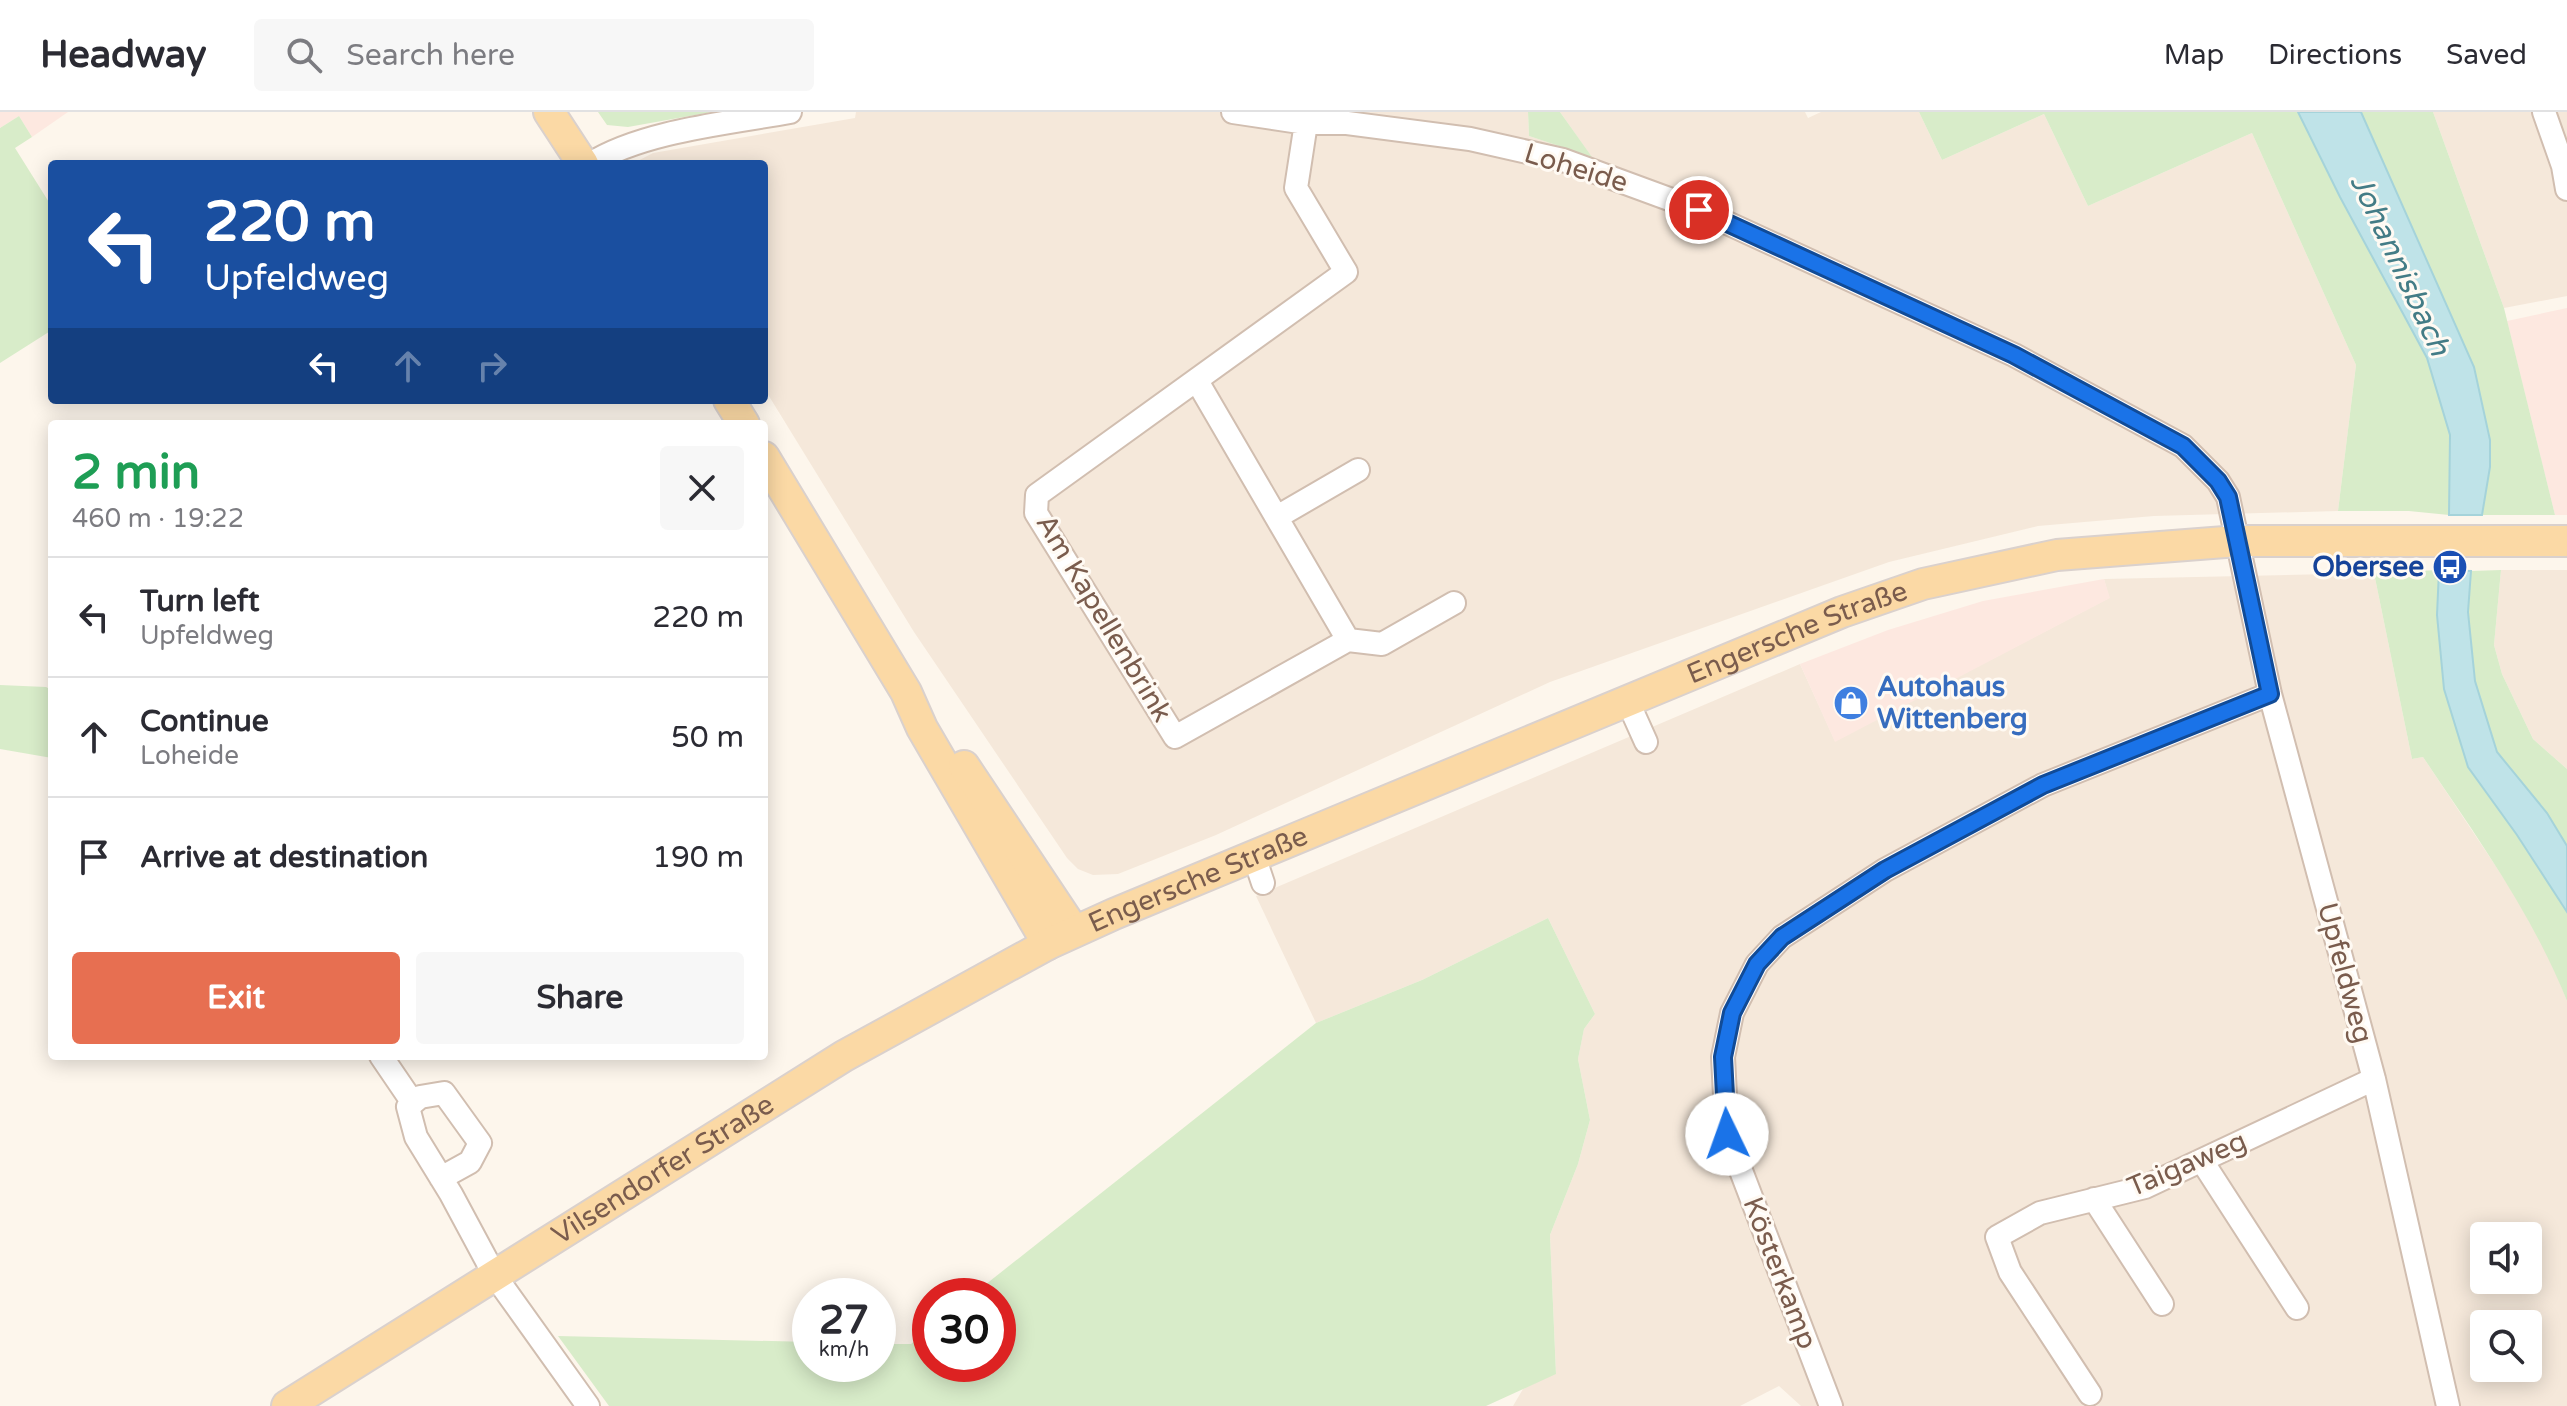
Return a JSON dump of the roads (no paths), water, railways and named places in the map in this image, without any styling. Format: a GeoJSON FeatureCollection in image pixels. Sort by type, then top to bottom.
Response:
{"type":"FeatureCollection","features":[{"type":"Feature","properties":{"kind":"main road"},"geometry":{"type":"LineString","coordinates":[[549,112],[580,160]]}},
{"type":"Feature","properties":{"kind":"main road"},"geometry":{"type":"LineString","coordinates":[[768,464],[906,692],[922,728],[1061,938]]}},
{"type":"Feature","properties":{"kind":"main road","name":"Engersche Straße"},"geometry":{"type":"LineString","coordinates":[[1061,938],[1258,870],[1759,645],[1923,584],[2057,555],[2238,541],[2567,541]]}},
{"type":"Feature","properties":{"kind":"main road","name":"Vilsendorfer Straße"},"geometry":{"type":"LineString","coordinates":[[287,1406],[844,1056],[1061,938]]}},
{"type":"Feature","properties":{"kind":"street"},"geometry":{"type":"LineString","coordinates":[[597,160],[616,150],[683,132],[790,112]]}},
{"type":"Feature","properties":{"kind":"street","name":"Loheide"},"geometry":{"type":"LineString","coordinates":[[1233,112],[1306,123],[1347,123],[1470,139],[1563,160],[1699,210],[2014,355],[2183,446],[2218,481],[2228,497],[2238,541]]}},
{"type":"Feature","properties":{"kind":"street"},"geometry":{"type":"LineString","coordinates":[[2544,112],[2563,166],[2567,189]]}},
{"type":"Feature","properties":{"kind":"street","name":"Am Kapellenbrink"},"geometry":{"type":"LineString","coordinates":[[1306,123],[1296,188],[1346,272],[1037,495],[1036,513],[1175,737],[1348,640]]}},
{"type":"Feature","properties":{"kind":"street"},"geometry":{"type":"LineString","coordinates":[[1197,381],[1348,640],[1382,644],[1454,603]]}},
{"type":"Feature","properties":{"kind":"street"},"geometry":{"type":"LineString","coordinates":[[1277,517],[1358,470]]}},
{"type":"Feature","properties":{"kind":"street","name":"Upfeldweg"},"geometry":{"type":"LineString","coordinates":[[2238,541],[2270,694],[2374,1079],[2448,1406]]}},
{"type":"Feature","properties":{"kind":"street","name":"Kösterkamp"},"geometry":{"type":"LineString","coordinates":[[1831,1406],[1727,1134],[1723,1057],[1732,1013],[1757,964],[1782,937],[1885,870],[2043,785],[2270,694]]}},
{"type":"Feature","properties":{"kind":"street"},"geometry":{"type":"LineString","coordinates":[[1628,702],[1646,742]]}},
{"type":"Feature","properties":{"kind":"street"},"geometry":{"type":"LineString","coordinates":[[384,1060],[413,1103]]}},
{"type":"Feature","properties":{"kind":"street","name":"Taigaweg"},"geometry":{"type":"LineString","coordinates":[[2090,1394],[2010,1272],[1997,1237],[2040,1213],[2145,1187],[2374,1079]]}},
{"type":"Feature","properties":{"kind":"street"},"geometry":{"type":"LineString","coordinates":[[441,1178],[470,1162],[480,1143],[444,1093],[420,1097],[408,1107],[416,1137],[495,1276],[588,1406]]}},
{"type":"Feature","properties":{"kind":"street"},"geometry":{"type":"LineString","coordinates":[[2202,1161],[2297,1308]]}},
{"type":"Feature","properties":{"kind":"street"},"geometry":{"type":"LineString","coordinates":[[2094,1199],[2162,1304]]}},
{"type":"Feature","properties":{"kind":"water","name":"Johannisbach"},"geometry":{"type":"Polygon","coordinates":[[[2298,112],[2361,112],[2474,367],[2490,440],[2490,467],[2482,515],[2449,515],[2450,435],[2427,358],[2298,112]]]}},
{"type":"Feature","properties":{"kind":"water"},"geometry":{"type":"Polygon","coordinates":[[[2439,570],[2471,571],[2468,612],[2475,681],[2497,752],[2547,813],[2567,846],[2567,912],[2468,767],[2444,689],[2437,615],[2439,570]]]}},
{"type":"Feature","properties":{"kind":"place","name":"Obersee"},"geometry":{"type":"Point","coordinates":[2450,567]}},
{"type":"Feature","properties":{"kind":"place","name":"Autohaus Wittenberg"},"geometry":{"type":"Point","coordinates":[1851,703]}}]}
